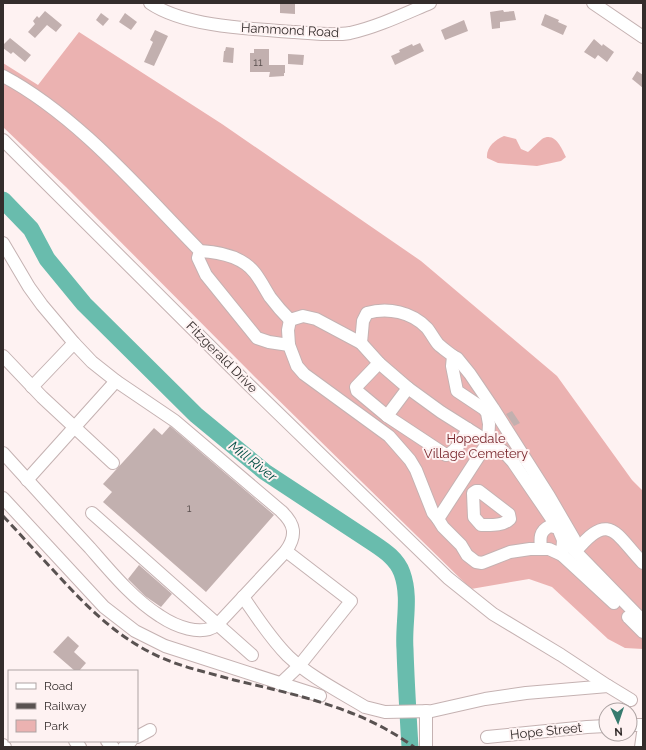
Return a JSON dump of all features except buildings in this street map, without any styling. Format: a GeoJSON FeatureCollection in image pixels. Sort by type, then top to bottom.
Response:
{"type":"FeatureCollection","features":[{"type":"Feature","properties":{"kind":"street","name":"Hammond Road"},"geometry":{"type":"LineString","coordinates":[[150,3],[180,17],[210,24],[260,30],[330,34],[348,33],[361,30],[430,3]]}},
{"type":"Feature","properties":{"kind":"street"},"geometry":{"type":"LineString","coordinates":[[593,3],[643,37]]}},
{"type":"Feature","properties":{"kind":"street"},"geometry":{"type":"LineString","coordinates":[[3,76],[25,88],[60,114],[130,178],[200,251],[214,252],[230,256],[247,265],[255,273],[270,296],[290,320]]}},
{"type":"Feature","properties":{"kind":"street","name":"Fitzgerald Drive"},"geometry":{"type":"LineString","coordinates":[[3,140],[249,385],[443,573],[494,614],[631,700]]}},
{"type":"Feature","properties":{"kind":"street"},"geometry":{"type":"LineString","coordinates":[[3,243],[35,296],[74,343],[96,365],[116,381],[175,421],[287,516],[293,527],[291,542],[286,551],[217,625],[207,630],[194,630],[169,621],[154,612],[120,581],[3,453]]}},
{"type":"Feature","properties":{"kind":"street"},"geometry":{"type":"LineString","coordinates":[[200,251],[198,258],[206,275],[257,338],[269,342],[289,345]]}},
{"type":"Feature","properties":{"kind":"street"},"geometry":{"type":"LineString","coordinates":[[361,343],[363,320],[367,313],[378,310],[396,311],[414,317],[427,328],[438,344],[457,358],[489,402],[549,496],[574,539],[576,551]]}},
{"type":"Feature","properties":{"kind":"street"},"geometry":{"type":"LineString","coordinates":[[290,320],[303,316],[316,319],[361,343],[379,363],[408,388],[441,412],[503,451],[513,462],[558,528],[562,540],[562,555]]}},
{"type":"Feature","properties":{"kind":"street"},"geometry":{"type":"LineString","coordinates":[[290,320],[288,330],[289,345],[297,366],[304,374],[389,436],[410,460],[416,470],[434,513],[451,537],[461,545],[467,555],[476,562],[482,563],[510,552],[541,549],[549,550],[562,555],[603,591],[643,632]]}},
{"type":"Feature","properties":{"kind":"street"},"geometry":{"type":"LineString","coordinates":[[32,387],[74,343]]}},
{"type":"Feature","properties":{"kind":"street"},"geometry":{"type":"LineString","coordinates":[[3,356],[32,387],[114,463]]}},
{"type":"Feature","properties":{"kind":"street"},"geometry":{"type":"LineString","coordinates":[[438,519],[488,442],[489,424],[487,413],[479,405],[457,391],[452,366],[453,356]]}},
{"type":"Feature","properties":{"kind":"street"},"geometry":{"type":"LineString","coordinates":[[379,363],[356,387],[357,391],[387,416],[446,455],[451,454],[454,451],[468,429]]}},
{"type":"Feature","properties":{"kind":"street"},"geometry":{"type":"LineString","coordinates":[[28,480],[116,381]]}},
{"type":"Feature","properties":{"kind":"street"},"geometry":{"type":"LineString","coordinates":[[387,416],[408,388]]}},
{"type":"Feature","properties":{"kind":"street"},"geometry":{"type":"LineString","coordinates":[[469,471],[476,491]]}},
{"type":"Feature","properties":{"kind":"street"},"geometry":{"type":"LineString","coordinates":[[3,498],[101,604],[135,631],[165,646],[320,696]]}},
{"type":"Feature","properties":{"kind":"street"},"geometry":{"type":"LineString","coordinates":[[92,513],[252,656]]}},
{"type":"Feature","properties":{"kind":"street"},"geometry":{"type":"LineString","coordinates":[[541,549],[541,533],[545,528],[550,526],[558,528]]}},
{"type":"Feature","properties":{"kind":"street"},"geometry":{"type":"LineString","coordinates":[[576,551],[587,537],[597,531],[608,529],[612,530],[619,536],[643,563]]}},
{"type":"Feature","properties":{"kind":"street"},"geometry":{"type":"LineString","coordinates":[[562,540],[576,551],[643,621]]}},
{"type":"Feature","properties":{"kind":"street"},"geometry":{"type":"LineString","coordinates":[[280,684],[299,666],[351,601],[286,551]]}},
{"type":"Feature","properties":{"kind":"street"},"geometry":{"type":"LineString","coordinates":[[243,597],[273,640],[299,666],[365,707],[380,712],[424,712],[444,709],[485,699],[526,693],[608,686]]}},
{"type":"Feature","properties":{"kind":"street"},"geometry":{"type":"LineString","coordinates":[[424,712],[426,747]]}},
{"type":"Feature","properties":{"kind":"street","name":"Hope Street"},"geometry":{"type":"LineString","coordinates":[[487,737],[598,726]]}},
{"type":"Feature","properties":{"kind":"street"},"geometry":{"type":"LineString","coordinates":[[138,736],[150,730]]}},
{"type":"Feature","properties":{"kind":"street"},"geometry":{"type":"LineString","coordinates":[[641,747],[643,733]]}},
{"type":"Feature","properties":{"kind":"green space","name":"Hopedale Village Cemetery"},"geometry":{"type":"Polygon","coordinates":[[[79,32],[222,124],[421,261],[557,376],[632,480],[643,491],[643,649],[625,648],[608,639],[552,587],[529,579],[471,589],[255,377],[66,187],[3,127],[3,63],[38,85],[79,32]]]}},
{"type":"Feature","properties":{"kind":"green space"},"geometry":{"type":"Polygon","coordinates":[[[504,136],[516,139],[521,149],[528,152],[542,139],[551,137],[557,142],[566,157],[561,161],[537,166],[498,163],[487,158],[488,150],[492,144],[504,136]]]}},
{"type":"Feature","properties":{"kind":"waterway","name":"Mill River"},"geometry":{"type":"LineString","coordinates":[[3,200],[31,229],[47,259],[84,304],[196,415],[265,472],[377,546],[390,556],[400,568],[405,582],[406,592],[406,686],[410,747]]}},
{"type":"Feature","properties":{"kind":"railway"},"geometry":{"type":"LineString","coordinates":[[3,516],[91,609],[117,631],[146,650],[171,662],[189,668],[328,704],[372,722],[414,747]]}}]}
